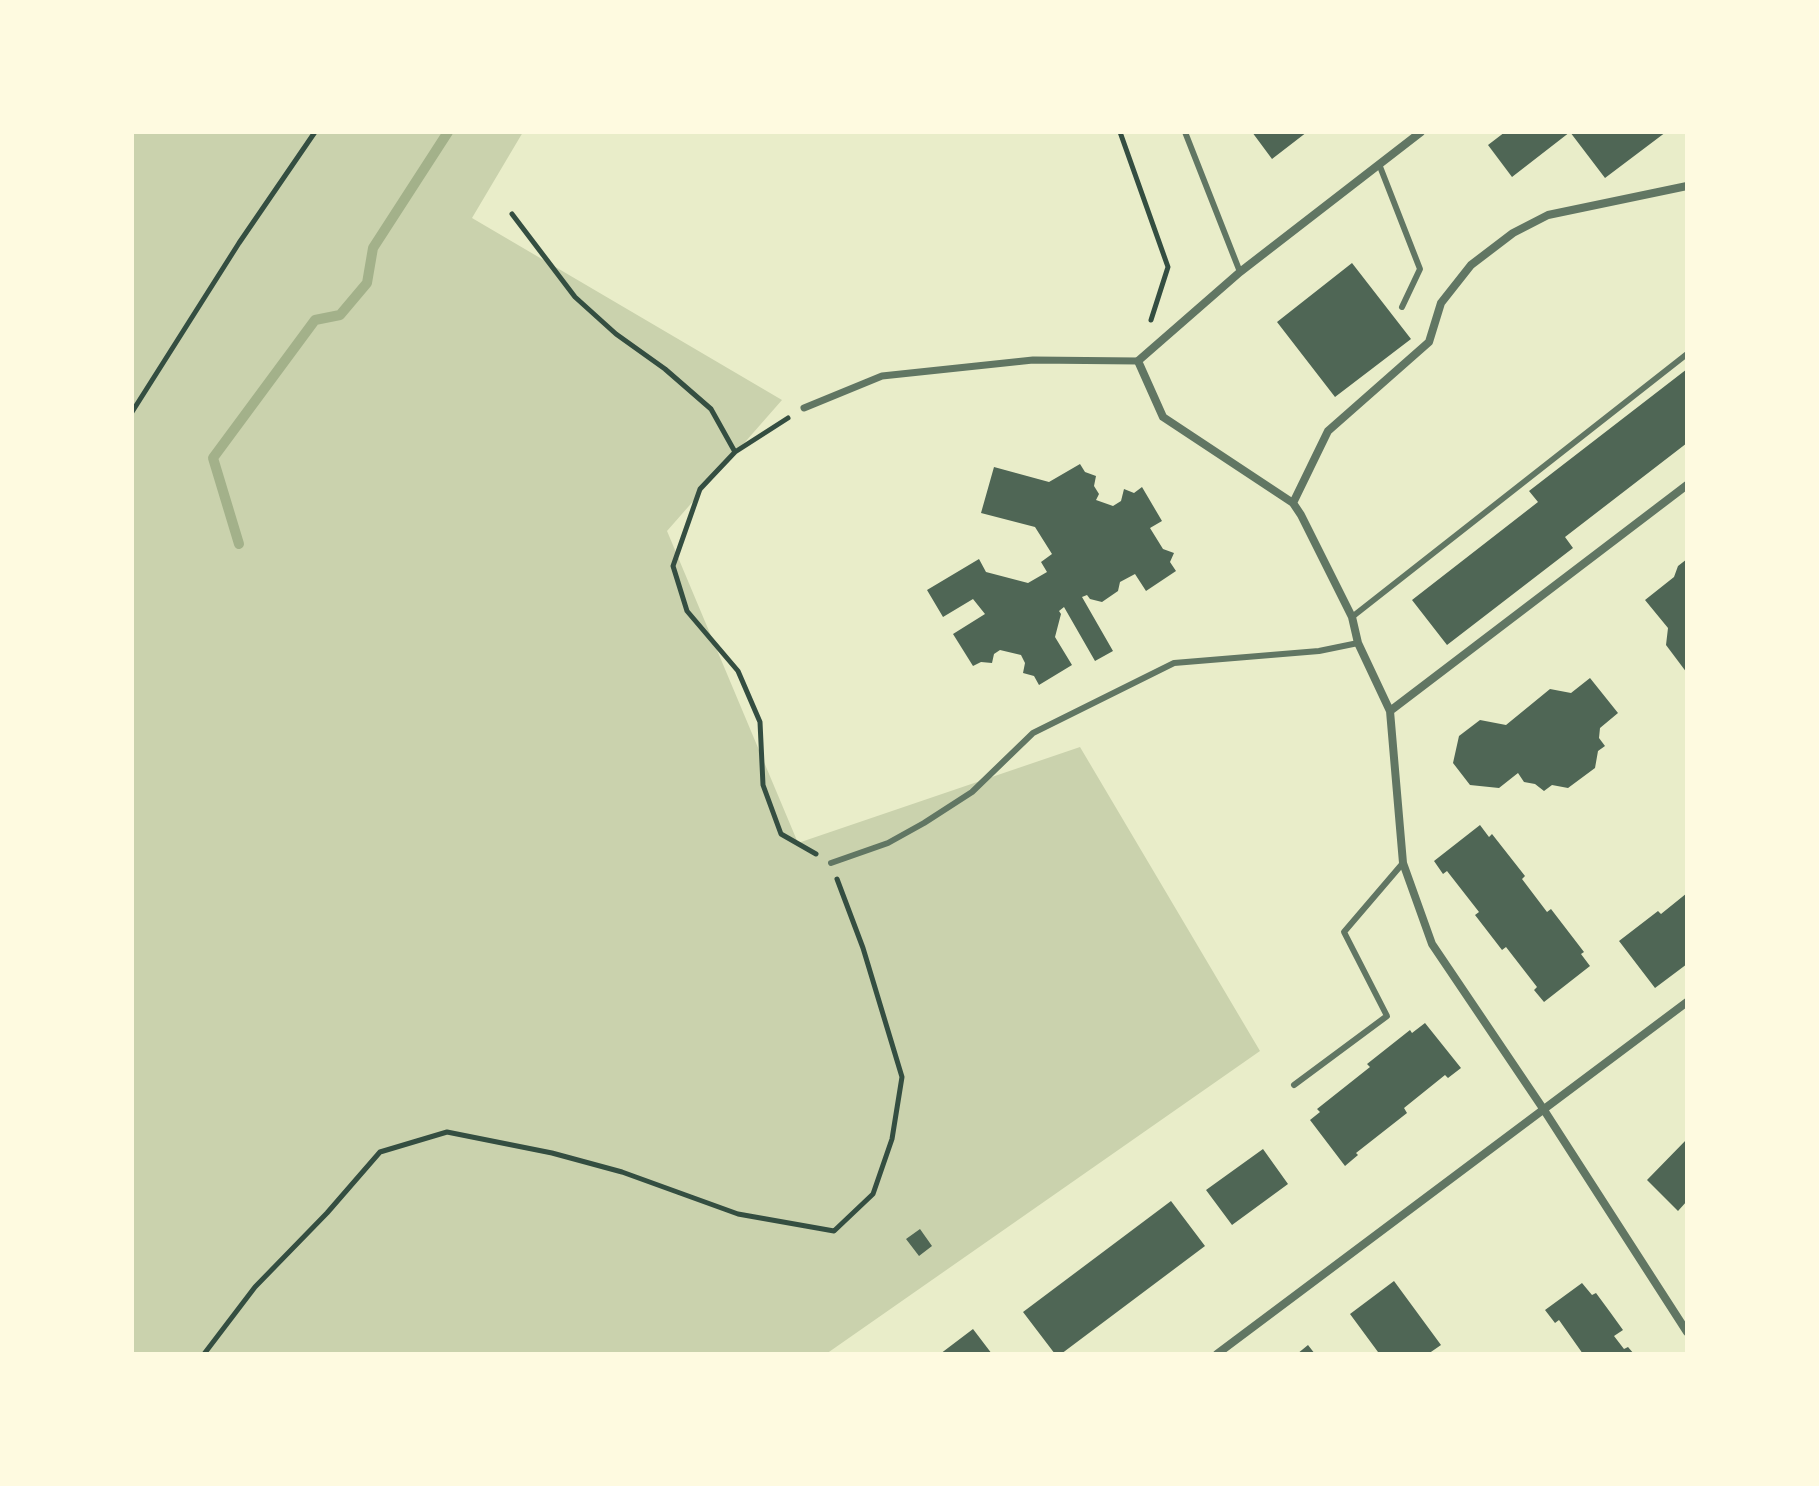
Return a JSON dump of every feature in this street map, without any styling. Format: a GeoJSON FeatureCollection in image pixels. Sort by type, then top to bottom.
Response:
{"type":"FeatureCollection","features":[{"type":"Feature","properties":{"kind":"street"},"geometry":{"type":"LineString","coordinates":[[804,408],[882,376],[1033,360],[1138,361],[1240,272],[1421,132]]}},
{"type":"Feature","properties":{"kind":"street"},"geometry":{"type":"LineString","coordinates":[[1293,503],[1328,431],[1429,342],[1441,303],[1471,265],[1513,233],[1548,215],[1687,186]]}},
{"type":"Feature","properties":{"kind":"street"},"geometry":{"type":"LineString","coordinates":[[1138,361],[1163,417],[1293,503],[1352,617],[1358,643],[1390,711],[1403,863],[1432,944],[1544,1110],[1687,1332]]}},
{"type":"Feature","properties":{"kind":"street"},"geometry":{"type":"LineString","coordinates":[[1390,711],[1687,485]]}},
{"type":"Feature","properties":{"kind":"street"},"geometry":{"type":"LineString","coordinates":[[1217,1354],[1687,1002]]}},
{"type":"Feature","properties":{"kind":"lane"},"geometry":{"type":"LineString","coordinates":[[1185,132],[1240,272]]}},
{"type":"Feature","properties":{"kind":"lane"},"geometry":{"type":"LineString","coordinates":[[1379,164],[1420,269],[1402,307]]}},
{"type":"Feature","properties":{"kind":"lane"},"geometry":{"type":"LineString","coordinates":[[1352,617],[1687,354]]}},
{"type":"Feature","properties":{"kind":"lane"},"geometry":{"type":"LineString","coordinates":[[831,863],[888,843],[924,823],[972,792],[1033,733],[1174,663],[1319,651],[1358,643]]}},
{"type":"Feature","properties":{"kind":"lane"},"geometry":{"type":"LineString","coordinates":[[1294,1085],[1387,1016],[1344,932],[1403,863]]}},
{"type":"Feature","properties":{"kind":"path"},"geometry":{"type":"LineString","coordinates":[[132,412],[239,243],[315,132]]}},
{"type":"Feature","properties":{"kind":"path"},"geometry":{"type":"LineString","coordinates":[[1120,132],[1168,267],[1138,361]]}},
{"type":"Feature","properties":{"kind":"path"},"geometry":{"type":"LineString","coordinates":[[512,214],[575,297],[616,334],[665,369],[711,409],[735,452]]}},
{"type":"Feature","properties":{"kind":"path"},"geometry":{"type":"LineString","coordinates":[[204,1354],[255,1287],[327,1213],[380,1152],[447,1132],[552,1153],[622,1172],[738,1214],[834,1231],[873,1194],[892,1139],[902,1077],[863,948],[831,863],[781,834],[763,785],[760,722],[738,671],[687,611],[673,566],[700,489],[735,452],[804,408]]}},
{"type":"Feature","properties":{"kind":"green space"},"geometry":{"type":"Polygon","coordinates":[[[132,132],[523,132],[472,218],[782,400],[667,531],[798,843],[1080,747],[1260,1051],[826,1354],[132,1354],[132,132]]]}},
{"type":"Feature","properties":{"kind":"building"},"geometry":{"type":"Polygon","coordinates":[[[1252,132],[1307,132],[1272,159],[1252,132]]]}},
{"type":"Feature","properties":{"kind":"building"},"geometry":{"type":"Polygon","coordinates":[[[1505,132],[1570,132],[1512,177],[1488,145],[1505,132]]]}},
{"type":"Feature","properties":{"kind":"building"},"geometry":{"type":"Polygon","coordinates":[[[1570,132],[1666,132],[1605,178],[1570,132]]]}},
{"type":"Feature","properties":{"kind":"building"},"geometry":{"type":"Polygon","coordinates":[[[1352,263],[1411,339],[1335,397],[1277,322],[1352,263]]]}},
{"type":"Feature","properties":{"kind":"building"},"geometry":{"type":"Polygon","coordinates":[[[1687,369],[1687,443],[1565,537],[1573,548],[1447,645],[1412,600],[1538,502],[1529,491],[1687,369]]]}},
{"type":"Feature","properties":{"kind":"building"},"geometry":{"type":"Polygon","coordinates":[[[1080,464],[1085,472],[1096,476],[1094,486],[1099,494],[1096,500],[1113,506],[1121,501],[1124,489],[1134,493],[1142,487],[1162,521],[1150,528],[1163,549],[1174,553],[1170,562],[1176,571],[1146,591],[1135,574],[1120,582],[1118,591],[1102,602],[1087,595],[1082,597],[1113,651],[1095,661],[1064,607],[1059,611],[1061,614],[1055,637],[1072,665],[1039,685],[1034,676],[1023,673],[1025,663],[1021,655],[1000,650],[994,654],[992,663],[981,662],[973,666],[953,634],[985,614],[973,599],[943,617],[927,590],[979,559],[986,572],[1028,583],[1047,572],[1041,562],[1052,554],[1035,527],[981,513],[994,467],[1049,482],[1080,464]]]}},
{"type":"Feature","properties":{"kind":"building"},"geometry":{"type":"Polygon","coordinates":[[[1687,559],[1687,673],[1666,645],[1668,628],[1645,600],[1674,577],[1678,566],[1687,559]]]}},
{"type":"Feature","properties":{"kind":"building"},"geometry":{"type":"Polygon","coordinates":[[[1590,678],[1618,713],[1600,728],[1599,738],[1605,746],[1598,751],[1595,768],[1568,788],[1552,785],[1544,791],[1535,784],[1524,782],[1518,773],[1499,788],[1470,785],[1453,763],[1459,736],[1480,720],[1506,725],[1550,689],[1571,693],[1590,678]]]}},
{"type":"Feature","properties":{"kind":"building"},"geometry":{"type":"Polygon","coordinates":[[[1480,825],[1489,837],[1492,834],[1525,876],[1522,879],[1547,912],[1551,909],[1584,952],[1581,954],[1590,966],[1544,1002],[1534,990],[1537,987],[1506,947],[1502,950],[1475,915],[1479,912],[1447,871],[1443,874],[1434,861],[1480,825]]]}},
{"type":"Feature","properties":{"kind":"building"},"geometry":{"type":"Polygon","coordinates":[[[1687,893],[1687,964],[1655,988],[1619,941],[1687,893]]]}},
{"type":"Feature","properties":{"kind":"building"},"geometry":{"type":"Polygon","coordinates":[[[1425,1023],[1461,1068],[1448,1078],[1445,1075],[1404,1108],[1407,1113],[1356,1153],[1358,1155],[1345,1166],[1310,1120],[1320,1112],[1317,1109],[1370,1067],[1367,1064],[1410,1030],[1412,1033],[1425,1023]]]}},
{"type":"Feature","properties":{"kind":"building"},"geometry":{"type":"Polygon","coordinates":[[[1687,1139],[1687,1201],[1678,1211],[1647,1180],[1687,1139]]]}},
{"type":"Feature","properties":{"kind":"building"},"geometry":{"type":"Polygon","coordinates":[[[1263,1149],[1288,1184],[1232,1225],[1206,1190],[1263,1149]]]}},
{"type":"Feature","properties":{"kind":"building"},"geometry":{"type":"Polygon","coordinates":[[[1171,1201],[1205,1246],[1061,1354],[1055,1354],[1023,1312],[1171,1201]]]}},
{"type":"Feature","properties":{"kind":"building"},"geometry":{"type":"Polygon","coordinates":[[[920,1229],[932,1246],[919,1256],[906,1239],[920,1229]]]}},
{"type":"Feature","properties":{"kind":"building"},"geometry":{"type":"Polygon","coordinates":[[[1394,1281],[1441,1345],[1428,1354],[1374,1354],[1378,1352],[1350,1314],[1394,1281]]]}},
{"type":"Feature","properties":{"kind":"building"},"geometry":{"type":"Polygon","coordinates":[[[1582,1283],[1592,1295],[1596,1293],[1623,1330],[1614,1336],[1624,1349],[1628,1347],[1634,1354],[1583,1354],[1559,1320],[1555,1323],[1545,1310],[1582,1283]]]}},
{"type":"Feature","properties":{"kind":"building"},"geometry":{"type":"Polygon","coordinates":[[[973,1329],[992,1354],[940,1354],[973,1329]]]}},
{"type":"Feature","properties":{"kind":"building"},"geometry":{"type":"Polygon","coordinates":[[[1308,1345],[1315,1354],[1297,1354],[1308,1345]]]}},
{"type":"Feature","properties":{"kind":"waterway"},"geometry":{"type":"LineString","coordinates":[[239,544],[213,458],[315,320],[340,315],[367,283],[373,248],[448,132]]}}]}
